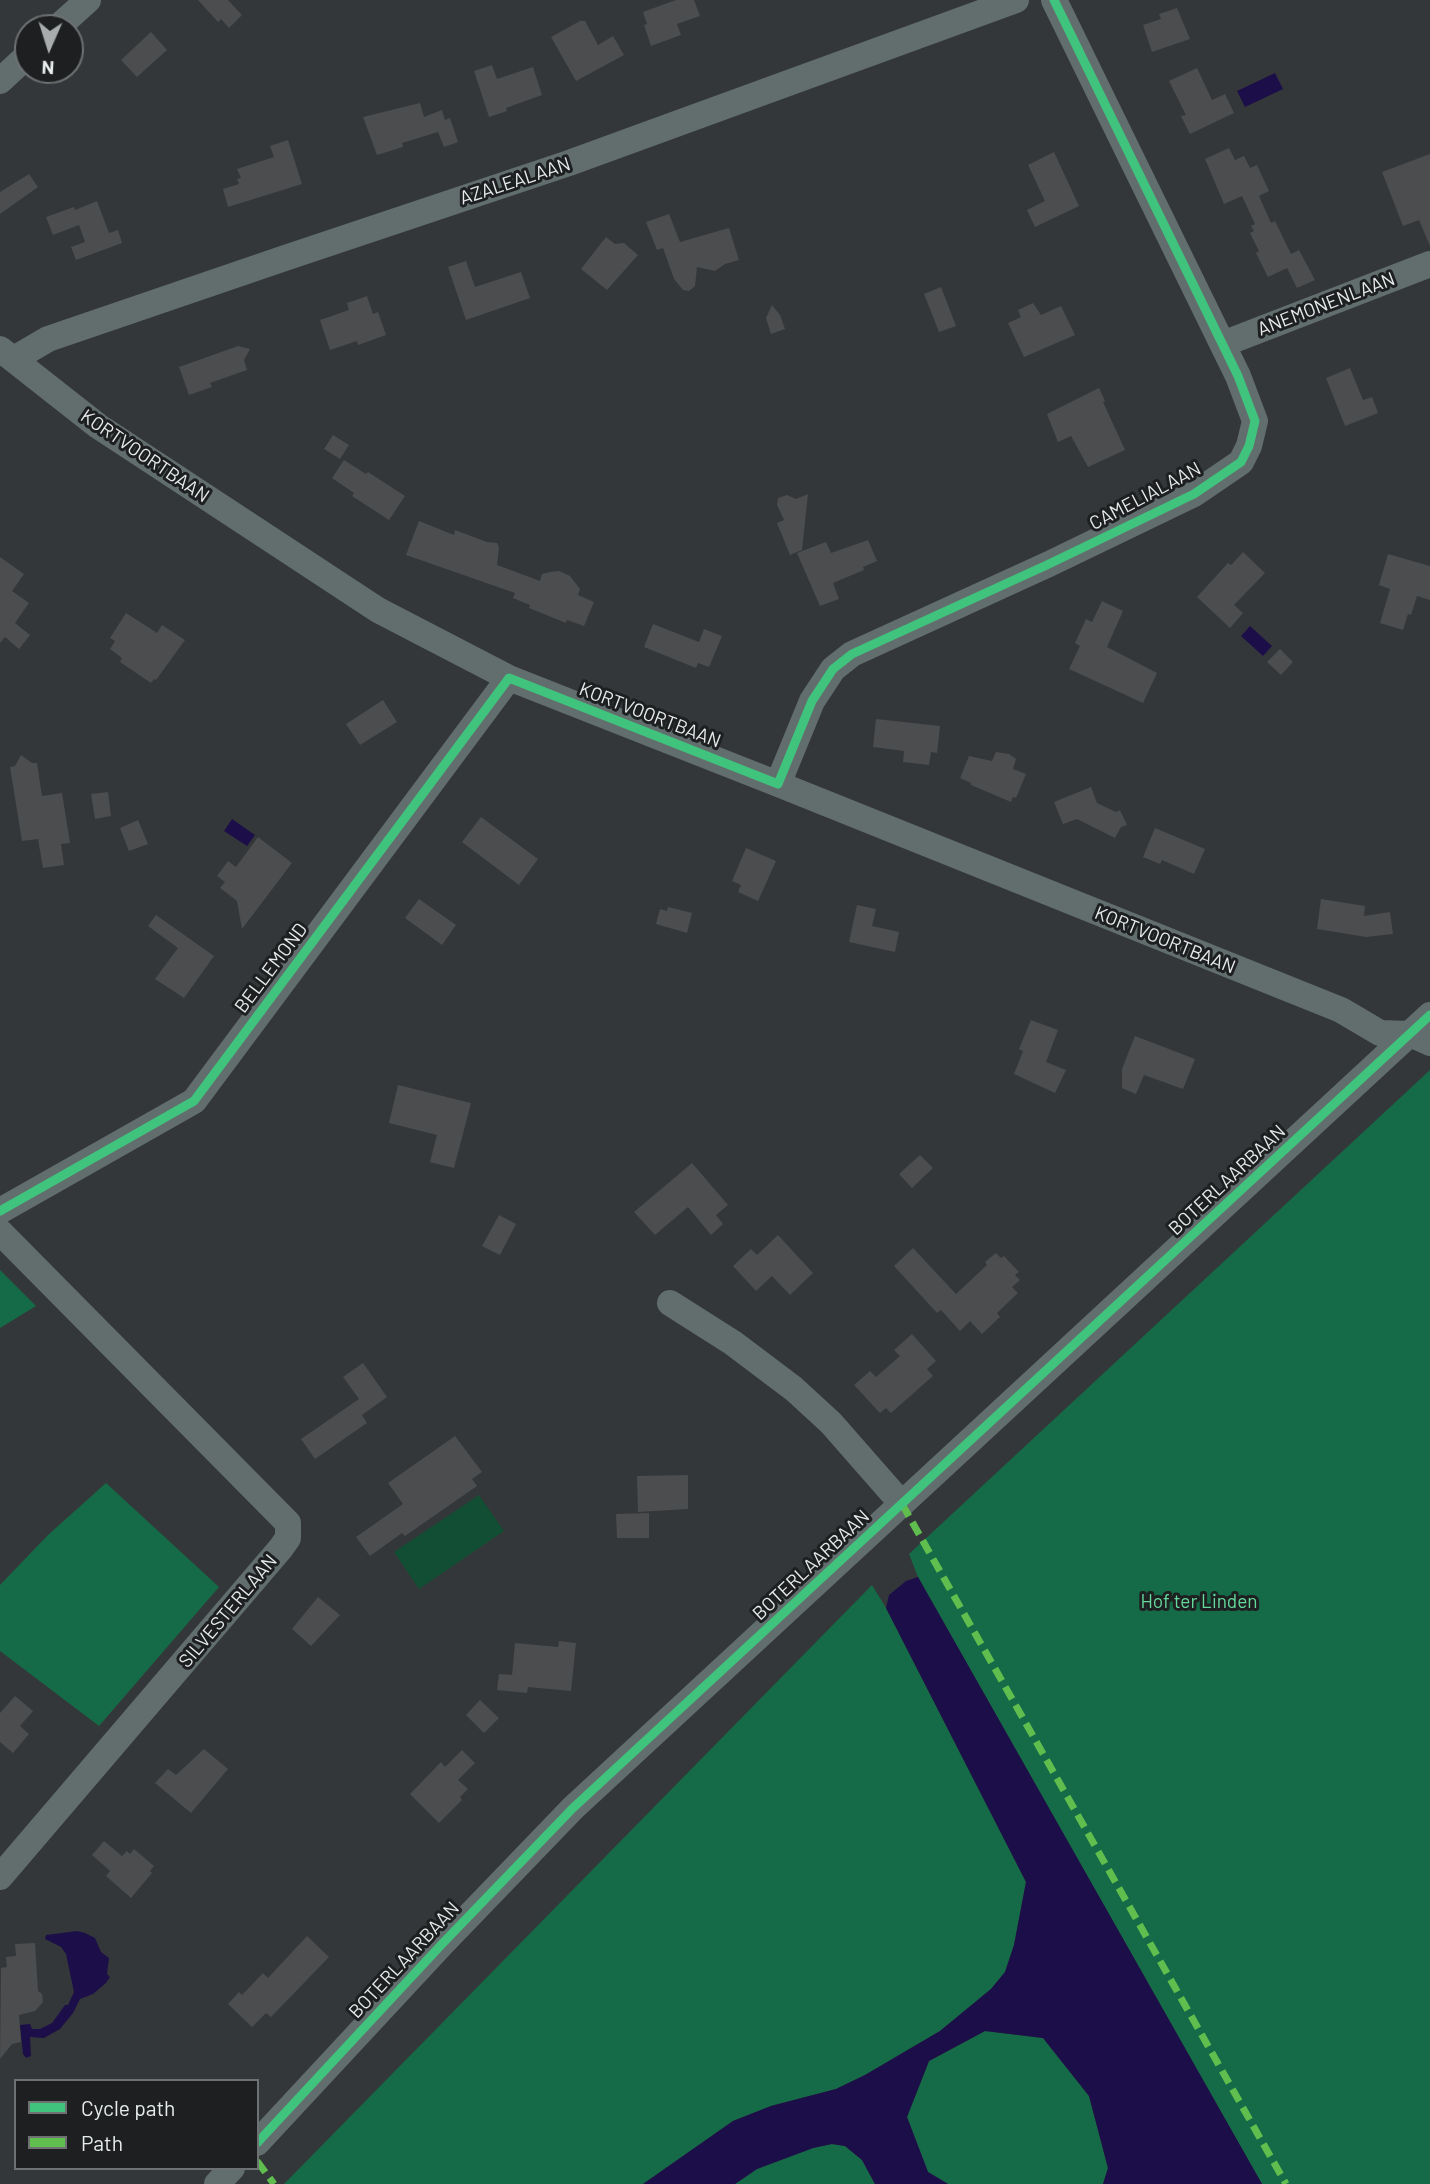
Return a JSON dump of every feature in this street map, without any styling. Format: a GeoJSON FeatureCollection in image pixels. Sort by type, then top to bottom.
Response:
{"type":"FeatureCollection","features":[{"type":"Feature","properties":{"kind":"street"},"geometry":{"type":"LineString","coordinates":[[72,14],[88,0]]}},
{"type":"Feature","properties":{"kind":"street","name":"AZALEALAAN"},"geometry":{"type":"LineString","coordinates":[[7,354],[569,163],[1016,0]]}},
{"type":"Feature","properties":{"kind":"street","name":"CAMELIALAAN"},"geometry":{"type":"LineString","coordinates":[[778,784],[812,701],[833,670],[852,654],[1194,494],[1241,462],[1249,446],[1255,421],[1238,376],[1055,0]]}},
{"type":"Feature","properties":{"kind":"street"},"geometry":{"type":"LineString","coordinates":[[0,81],[14,68]]}},
{"type":"Feature","properties":{"kind":"street","name":"ANEMONENLAAN"},"geometry":{"type":"LineString","coordinates":[[1223,344],[1430,264]]}},
{"type":"Feature","properties":{"kind":"street","name":"KORTVOORTBAAN"},"geometry":{"type":"LineString","coordinates":[[7,354],[98,426],[378,611],[509,678],[1341,1010],[1380,1033],[1420,1038]]}},
{"type":"Feature","properties":{"kind":"street","name":"BELLEMOND"},"geometry":{"type":"LineString","coordinates":[[0,1211],[194,1101],[509,678]]}},
{"type":"Feature","properties":{"kind":"street","name":"BOTERLAARBAAN"},"geometry":{"type":"LineString","coordinates":[[259,2141],[573,1808],[902,1504],[1420,1038],[1430,1015]]}},
{"type":"Feature","properties":{"kind":"street","name":"SILVESTERLAAN"},"geometry":{"type":"LineString","coordinates":[[0,1233],[288,1523],[288,1538],[0,1877]]}},
{"type":"Feature","properties":{"kind":"street"},"geometry":{"type":"LineString","coordinates":[[670,1303],[733,1343],[794,1389],[831,1423],[902,1504]]}},
{"type":"Feature","properties":{"kind":"street"},"geometry":{"type":"LineString","coordinates":[[217,2184],[230,2170]]}},
{"type":"Feature","properties":{"kind":"green space","name":"Hof ter Linden"},"geometry":{"type":"Polygon","coordinates":[[[1430,1070],[1430,2184],[1262,2184],[918,1577],[909,1554],[1430,1070]]]}},
{"type":"Feature","properties":{"kind":"green space"},"geometry":{"type":"Polygon","coordinates":[[[0,1270],[36,1306],[0,1328],[0,1270]]]}},
{"type":"Feature","properties":{"kind":"green space"},"geometry":{"type":"Polygon","coordinates":[[[106,1483],[219,1587],[99,1726],[0,1651],[0,1585],[48,1535],[106,1483]]]}},
{"type":"Feature","properties":{"kind":"green space"},"geometry":{"type":"Polygon","coordinates":[[[479,1495],[504,1531],[419,1589],[394,1552],[479,1495]]]}},
{"type":"Feature","properties":{"kind":"green space"},"geometry":{"type":"Polygon","coordinates":[[[872,1585],[1026,1882],[1014,1945],[1005,1972],[991,1989],[940,2031],[865,2075],[836,2089],[771,2106],[733,2121],[643,2184],[284,2184],[872,1585]]]}},
{"type":"Feature","properties":{"kind":"green space"},"geometry":{"type":"Polygon","coordinates":[[[985,2031],[1043,2038],[1089,2096],[1108,2168],[1103,2184],[948,2184],[928,2172],[907,2117],[929,2061],[985,2031]]]}},
{"type":"Feature","properties":{"kind":"green space"},"geometry":{"type":"Polygon","coordinates":[[[832,2144],[845,2146],[862,2160],[875,2184],[735,2184],[757,2169],[813,2148],[832,2144]]]}},
{"type":"Feature","properties":{"kind":"shaded area"},"geometry":{"type":"Polygon","coordinates":[[[1275,73],[1283,89],[1245,107],[1237,91],[1275,73]]]}},
{"type":"Feature","properties":{"kind":"shaded area"},"geometry":{"type":"Polygon","coordinates":[[[1250,626],[1272,646],[1263,656],[1241,636],[1250,626]]]}},
{"type":"Feature","properties":{"kind":"shaded area"},"geometry":{"type":"Polygon","coordinates":[[[232,819],[255,835],[247,846],[224,831],[232,819]]]}},
{"type":"Feature","properties":{"kind":"shaded area"},"geometry":{"type":"Polygon","coordinates":[[[918,1577],[1262,2184],[1103,2184],[1108,2168],[1089,2096],[1043,2038],[985,2031],[929,2061],[907,2117],[928,2172],[948,2184],[875,2184],[862,2160],[845,2146],[832,2144],[813,2148],[757,2169],[735,2184],[643,2184],[733,2121],[771,2106],[836,2089],[865,2075],[940,2031],[991,1989],[1005,1972],[1014,1945],[1026,1882],[886,1608],[889,1595],[906,1581],[918,1577]]]}},
{"type":"Feature","properties":{"kind":"shaded area"},"geometry":{"type":"Polygon","coordinates":[[[77,1931],[95,1938],[101,1952],[109,1958],[107,1974],[110,1977],[93,1994],[80,1999],[60,2029],[44,2038],[30,2037],[31,2056],[26,2058],[23,2054],[20,2025],[30,2024],[32,2029],[40,2029],[52,2023],[65,2005],[68,2005],[74,1992],[66,1954],[61,1947],[45,1939],[46,1935],[77,1931]]]}},
{"type":"Feature","properties":{"kind":"building"},"geometry":{"type":"Polygon","coordinates":[[[198,0],[228,0],[242,15],[229,28],[221,19],[218,22],[198,0]]]}},
{"type":"Feature","properties":{"kind":"building"},"geometry":{"type":"Polygon","coordinates":[[[676,0],[694,0],[700,16],[677,24],[681,35],[651,46],[643,12],[676,0]]]}},
{"type":"Feature","properties":{"kind":"building"},"geometry":{"type":"Polygon","coordinates":[[[1177,8],[1190,39],[1152,52],[1143,25],[1161,19],[1159,14],[1177,8]]]}},
{"type":"Feature","properties":{"kind":"building"},"geometry":{"type":"Polygon","coordinates":[[[580,21],[585,21],[598,45],[613,36],[624,55],[576,81],[551,37],[580,21]]]}},
{"type":"Feature","properties":{"kind":"building"},"geometry":{"type":"Polygon","coordinates":[[[151,32],[167,50],[137,77],[121,60],[151,32]]]}},
{"type":"Feature","properties":{"kind":"building"},"geometry":{"type":"Polygon","coordinates":[[[492,65],[497,79],[533,67],[542,95],[489,117],[474,71],[492,65]]]}},
{"type":"Feature","properties":{"kind":"building"},"geometry":{"type":"Polygon","coordinates":[[[1197,68],[1212,100],[1225,94],[1234,113],[1190,134],[1181,116],[1186,115],[1169,81],[1197,68]]]}},
{"type":"Feature","properties":{"kind":"building"},"geometry":{"type":"Polygon","coordinates":[[[420,103],[424,117],[442,110],[445,120],[450,118],[458,142],[444,147],[438,132],[402,143],[403,147],[377,155],[363,117],[420,103]]]}},
{"type":"Feature","properties":{"kind":"building"},"geometry":{"type":"Polygon","coordinates":[[[288,140],[302,184],[228,207],[223,189],[239,184],[237,179],[241,178],[237,169],[274,157],[270,146],[288,140]]]}},
{"type":"Feature","properties":{"kind":"building"},"geometry":{"type":"Polygon","coordinates":[[[1229,148],[1235,160],[1244,156],[1250,168],[1257,165],[1269,191],[1259,196],[1271,223],[1275,221],[1291,254],[1299,250],[1315,280],[1297,288],[1287,268],[1268,277],[1256,253],[1259,251],[1250,233],[1254,231],[1251,226],[1255,224],[1242,196],[1224,204],[1205,159],[1229,148]]]}},
{"type":"Feature","properties":{"kind":"building"},"geometry":{"type":"Polygon","coordinates":[[[1054,152],[1079,206],[1035,227],[1027,210],[1045,201],[1028,165],[1054,152]]]}},
{"type":"Feature","properties":{"kind":"building"},"geometry":{"type":"Polygon","coordinates":[[[1430,154],[1430,246],[1419,220],[1403,226],[1382,172],[1430,154]]]}},
{"type":"Feature","properties":{"kind":"building"},"geometry":{"type":"Polygon","coordinates":[[[29,174],[38,187],[0,214],[0,192],[29,174]]]}},
{"type":"Feature","properties":{"kind":"building"},"geometry":{"type":"Polygon","coordinates":[[[97,201],[109,233],[118,230],[122,243],[76,260],[71,247],[85,242],[79,225],[53,235],[46,217],[97,201]]]}},
{"type":"Feature","properties":{"kind":"building"},"geometry":{"type":"Polygon","coordinates":[[[669,214],[680,242],[729,228],[739,260],[725,264],[715,271],[697,267],[695,286],[689,291],[683,290],[674,279],[663,248],[657,250],[646,222],[669,214]]]}},
{"type":"Feature","properties":{"kind":"building"},"geometry":{"type":"Polygon","coordinates":[[[606,237],[615,244],[624,243],[638,255],[607,290],[581,269],[606,237]]]}},
{"type":"Feature","properties":{"kind":"building"},"geometry":{"type":"Polygon","coordinates":[[[466,261],[475,287],[521,272],[530,298],[466,320],[448,267],[466,261]]]}},
{"type":"Feature","properties":{"kind":"building"},"geometry":{"type":"Polygon","coordinates":[[[941,287],[956,326],[939,332],[924,294],[941,287]]]}},
{"type":"Feature","properties":{"kind":"building"},"geometry":{"type":"Polygon","coordinates":[[[367,296],[373,314],[378,312],[386,335],[358,345],[357,341],[330,350],[320,320],[349,310],[347,303],[367,296]]]}},
{"type":"Feature","properties":{"kind":"building"},"geometry":{"type":"Polygon","coordinates":[[[1033,303],[1041,315],[1061,306],[1075,335],[1024,357],[1008,323],[1021,317],[1018,310],[1033,303]]]}},
{"type":"Feature","properties":{"kind":"building"},"geometry":{"type":"Polygon","coordinates":[[[772,305],[780,315],[785,329],[771,334],[766,318],[772,305]]]}},
{"type":"Feature","properties":{"kind":"building"},"geometry":{"type":"Polygon","coordinates":[[[238,346],[250,349],[244,360],[247,370],[210,383],[212,387],[189,395],[179,367],[238,346]]]}},
{"type":"Feature","properties":{"kind":"building"},"geometry":{"type":"Polygon","coordinates":[[[1350,368],[1363,400],[1372,397],[1378,413],[1345,426],[1326,378],[1350,368]]]}},
{"type":"Feature","properties":{"kind":"building"},"geometry":{"type":"Polygon","coordinates":[[[1099,388],[1125,450],[1088,467],[1071,436],[1058,442],[1047,414],[1099,388]]]}},
{"type":"Feature","properties":{"kind":"building"},"geometry":{"type":"Polygon","coordinates":[[[333,435],[349,445],[340,459],[324,449],[333,435]]]}},
{"type":"Feature","properties":{"kind":"building"},"geometry":{"type":"Polygon","coordinates":[[[344,460],[405,496],[389,520],[352,496],[354,493],[332,478],[344,460]]]}},
{"type":"Feature","properties":{"kind":"building"},"geometry":{"type":"Polygon","coordinates":[[[808,494],[802,550],[790,555],[777,523],[784,520],[777,505],[778,498],[787,495],[796,499],[808,494]]]}},
{"type":"Feature","properties":{"kind":"building"},"geometry":{"type":"Polygon","coordinates":[[[419,521],[454,535],[455,530],[497,543],[497,565],[540,581],[542,574],[550,572],[559,571],[570,576],[580,589],[578,595],[594,602],[584,626],[567,620],[566,623],[529,608],[530,605],[513,598],[515,593],[406,555],[419,521]]]}},
{"type":"Feature","properties":{"kind":"building"},"geometry":{"type":"Polygon","coordinates":[[[868,540],[877,561],[863,567],[864,570],[833,583],[839,599],[820,606],[797,553],[826,542],[831,553],[868,540]]]}},
{"type":"Feature","properties":{"kind":"building"},"geometry":{"type":"Polygon","coordinates":[[[1243,552],[1265,573],[1234,605],[1243,613],[1230,628],[1197,597],[1228,563],[1231,565],[1243,552]]]}},
{"type":"Feature","properties":{"kind":"building"},"geometry":{"type":"Polygon","coordinates":[[[1388,554],[1430,566],[1430,600],[1417,596],[1403,630],[1380,623],[1390,589],[1379,585],[1388,554]]]}},
{"type":"Feature","properties":{"kind":"building"},"geometry":{"type":"Polygon","coordinates":[[[0,557],[24,574],[12,591],[29,603],[15,623],[30,635],[19,649],[5,637],[0,643],[0,557]]]}},
{"type":"Feature","properties":{"kind":"building"},"geometry":{"type":"Polygon","coordinates":[[[1102,601],[1123,611],[1107,647],[1157,673],[1143,703],[1069,669],[1080,646],[1075,643],[1086,619],[1092,622],[1102,601]]]}},
{"type":"Feature","properties":{"kind":"building"},"geometry":{"type":"Polygon","coordinates":[[[126,613],[157,633],[162,625],[185,640],[151,683],[120,662],[122,658],[110,649],[115,641],[110,638],[126,613]]]}},
{"type":"Feature","properties":{"kind":"building"},"geometry":{"type":"Polygon","coordinates":[[[653,624],[699,642],[704,629],[722,636],[709,667],[698,663],[696,668],[644,647],[653,624]]]}},
{"type":"Feature","properties":{"kind":"building"},"geometry":{"type":"Polygon","coordinates":[[[1280,649],[1293,662],[1281,675],[1267,662],[1280,649]]]}},
{"type":"Feature","properties":{"kind":"building"},"geometry":{"type":"Polygon","coordinates":[[[383,700],[397,722],[360,745],[346,724],[383,700]]]}},
{"type":"Feature","properties":{"kind":"building"},"geometry":{"type":"Polygon","coordinates":[[[876,719],[940,726],[937,753],[931,752],[929,765],[903,762],[904,751],[873,747],[876,719]]]}},
{"type":"Feature","properties":{"kind":"building"},"geometry":{"type":"Polygon","coordinates":[[[996,752],[1009,754],[1016,759],[1013,769],[1026,774],[1016,798],[1013,797],[1011,802],[960,778],[969,756],[992,761],[996,752]]]}},
{"type":"Feature","properties":{"kind":"building"},"geometry":{"type":"Polygon","coordinates":[[[21,755],[32,763],[37,763],[42,796],[62,793],[70,843],[61,844],[64,865],[43,868],[38,839],[22,841],[10,767],[15,766],[21,755]]]}},
{"type":"Feature","properties":{"kind":"building"},"geometry":{"type":"Polygon","coordinates":[[[1091,787],[1097,803],[1116,812],[1120,810],[1127,825],[1121,827],[1115,838],[1077,819],[1063,824],[1054,802],[1091,787]]]}},
{"type":"Feature","properties":{"kind":"building"},"geometry":{"type":"Polygon","coordinates":[[[108,792],[111,816],[95,819],[91,794],[108,792]]]}},
{"type":"Feature","properties":{"kind":"building"},"geometry":{"type":"Polygon","coordinates":[[[481,817],[538,859],[519,885],[462,842],[481,817]]]}},
{"type":"Feature","properties":{"kind":"building"},"geometry":{"type":"Polygon","coordinates":[[[138,820],[148,844],[129,851],[120,828],[138,820]]]}},
{"type":"Feature","properties":{"kind":"building"},"geometry":{"type":"Polygon","coordinates":[[[1155,828],[1205,849],[1194,874],[1162,860],[1160,864],[1143,857],[1155,828]]]}},
{"type":"Feature","properties":{"kind":"building"},"geometry":{"type":"Polygon","coordinates":[[[258,837],[292,863],[242,929],[237,901],[220,888],[225,882],[217,876],[228,861],[236,867],[258,837]]]}},
{"type":"Feature","properties":{"kind":"building"},"geometry":{"type":"Polygon","coordinates":[[[746,848],[776,861],[758,901],[738,892],[741,885],[732,881],[746,848]]]}},
{"type":"Feature","properties":{"kind":"building"},"geometry":{"type":"Polygon","coordinates":[[[419,899],[456,925],[442,945],[405,918],[419,899]]]}},
{"type":"Feature","properties":{"kind":"building"},"geometry":{"type":"Polygon","coordinates":[[[1321,899],[1365,906],[1364,916],[1390,912],[1393,934],[1366,937],[1317,929],[1321,899]]]}},
{"type":"Feature","properties":{"kind":"building"},"geometry":{"type":"Polygon","coordinates":[[[857,905],[876,909],[872,926],[899,932],[895,952],[849,942],[857,905]]]}},
{"type":"Feature","properties":{"kind":"building"},"geometry":{"type":"Polygon","coordinates":[[[668,907],[692,913],[687,933],[656,924],[660,909],[667,911],[668,907]]]}},
{"type":"Feature","properties":{"kind":"building"},"geometry":{"type":"Polygon","coordinates":[[[156,915],[214,956],[184,998],[155,979],[178,948],[148,926],[156,915]]]}},
{"type":"Feature","properties":{"kind":"building"},"geometry":{"type":"Polygon","coordinates":[[[1031,1020],[1058,1030],[1046,1062],[1066,1070],[1055,1093],[1014,1074],[1023,1051],[1019,1049],[1031,1020]]]}},
{"type":"Feature","properties":{"kind":"building"},"geometry":{"type":"Polygon","coordinates":[[[1135,1036],[1195,1059],[1183,1089],[1144,1075],[1136,1094],[1122,1088],[1122,1069],[1135,1036]]]}},
{"type":"Feature","properties":{"kind":"building"},"geometry":{"type":"Polygon","coordinates":[[[398,1085],[471,1103],[454,1168],[430,1162],[437,1135],[389,1123],[398,1085]]]}},
{"type":"Feature","properties":{"kind":"building"},"geometry":{"type":"Polygon","coordinates":[[[920,1155],[933,1168],[912,1188],[899,1174],[920,1155]]]}},
{"type":"Feature","properties":{"kind":"building"},"geometry":{"type":"Polygon","coordinates":[[[692,1163],[728,1205],[716,1215],[723,1224],[711,1235],[688,1207],[655,1235],[634,1212],[692,1163]]]}},
{"type":"Feature","properties":{"kind":"building"},"geometry":{"type":"Polygon","coordinates":[[[499,1215],[516,1224],[500,1255],[482,1246],[499,1215]]]}},
{"type":"Feature","properties":{"kind":"building"},"geometry":{"type":"Polygon","coordinates":[[[778,1235],[813,1273],[790,1295],[772,1276],[756,1291],[733,1266],[751,1249],[757,1255],[778,1235]]]}},
{"type":"Feature","properties":{"kind":"building"},"geometry":{"type":"Polygon","coordinates":[[[913,1248],[956,1294],[996,1253],[1001,1258],[1004,1256],[1019,1272],[1015,1275],[1020,1280],[1012,1287],[1018,1293],[997,1313],[1000,1317],[982,1334],[970,1321],[960,1331],[941,1310],[937,1313],[894,1266],[913,1248]]]}},
{"type":"Feature","properties":{"kind":"building"},"geometry":{"type":"Polygon","coordinates":[[[912,1334],[936,1361],[927,1369],[933,1376],[891,1413],[886,1408],[880,1413],[854,1385],[870,1371],[876,1377],[900,1356],[894,1350],[912,1334]]]}},
{"type":"Feature","properties":{"kind":"building"},"geometry":{"type":"Polygon","coordinates":[[[363,1363],[387,1397],[362,1415],[367,1423],[315,1459],[301,1439],[359,1399],[343,1377],[363,1363]]]}},
{"type":"Feature","properties":{"kind":"building"},"geometry":{"type":"Polygon","coordinates":[[[455,1436],[482,1472],[472,1479],[477,1486],[405,1536],[402,1533],[370,1556],[356,1537],[403,1504],[388,1483],[455,1436]]]}},
{"type":"Feature","properties":{"kind":"building"},"geometry":{"type":"Polygon","coordinates":[[[688,1475],[688,1509],[638,1512],[637,1476],[688,1475]]]}},
{"type":"Feature","properties":{"kind":"building"},"geometry":{"type":"Polygon","coordinates":[[[649,1513],[649,1538],[617,1538],[616,1514],[649,1513]]]}},
{"type":"Feature","properties":{"kind":"building"},"geometry":{"type":"Polygon","coordinates":[[[318,1597],[340,1615],[311,1646],[292,1629],[318,1597]]]}},
{"type":"Feature","properties":{"kind":"building"},"geometry":{"type":"Polygon","coordinates":[[[559,1641],[576,1643],[571,1691],[528,1687],[527,1693],[497,1690],[499,1674],[512,1675],[515,1643],[558,1647],[559,1641]]]}},
{"type":"Feature","properties":{"kind":"building"},"geometry":{"type":"Polygon","coordinates":[[[15,1696],[33,1711],[20,1726],[29,1734],[13,1753],[0,1742],[0,1713],[15,1696]]]}},
{"type":"Feature","properties":{"kind":"building"},"geometry":{"type":"Polygon","coordinates":[[[480,1700],[499,1718],[484,1733],[466,1715],[480,1700]]]}},
{"type":"Feature","properties":{"kind":"building"},"geometry":{"type":"Polygon","coordinates":[[[204,1749],[228,1769],[191,1813],[155,1783],[168,1769],[176,1775],[204,1749]]]}},
{"type":"Feature","properties":{"kind":"building"},"geometry":{"type":"Polygon","coordinates":[[[462,1750],[475,1763],[458,1780],[468,1789],[460,1797],[462,1800],[439,1823],[410,1794],[441,1762],[445,1767],[462,1750]]]}},
{"type":"Feature","properties":{"kind":"building"},"geometry":{"type":"Polygon","coordinates":[[[104,1841],[122,1856],[127,1851],[130,1854],[134,1849],[154,1866],[150,1871],[152,1873],[131,1898],[106,1876],[110,1871],[92,1855],[104,1841]]]}},
{"type":"Feature","properties":{"kind":"building"},"geometry":{"type":"Polygon","coordinates":[[[307,1936],[329,1957],[271,2017],[266,2013],[252,2027],[228,2004],[239,1992],[242,1995],[263,1973],[268,1978],[307,1936]]]}},
{"type":"Feature","properties":{"kind":"building"},"geometry":{"type":"Polygon","coordinates":[[[35,1943],[38,1991],[42,1994],[43,2002],[35,2011],[19,2015],[21,2042],[12,2044],[0,2059],[1,1968],[7,1967],[6,1957],[16,1956],[15,1944],[35,1943]]]}},
{"type":"Feature","properties":{"kind":"marked path"},"geometry":{"type":"LineString","coordinates":[[902,1504],[1286,2184]]}},
{"type":"Feature","properties":{"kind":"marked path"},"geometry":{"type":"LineString","coordinates":[[259,2164],[274,2184]]}},
{"type":"Feature","properties":{"kind":"cycle path"},"geometry":{"type":"LineString","coordinates":[[0,1211],[194,1101],[509,678],[778,784],[812,701],[833,669],[852,654],[1194,494],[1241,462],[1249,446],[1255,421],[1238,376],[1054,0]]}},
{"type":"Feature","properties":{"kind":"cycle path"},"geometry":{"type":"LineString","coordinates":[[259,2141],[573,1808],[1430,1015]]}}]}
